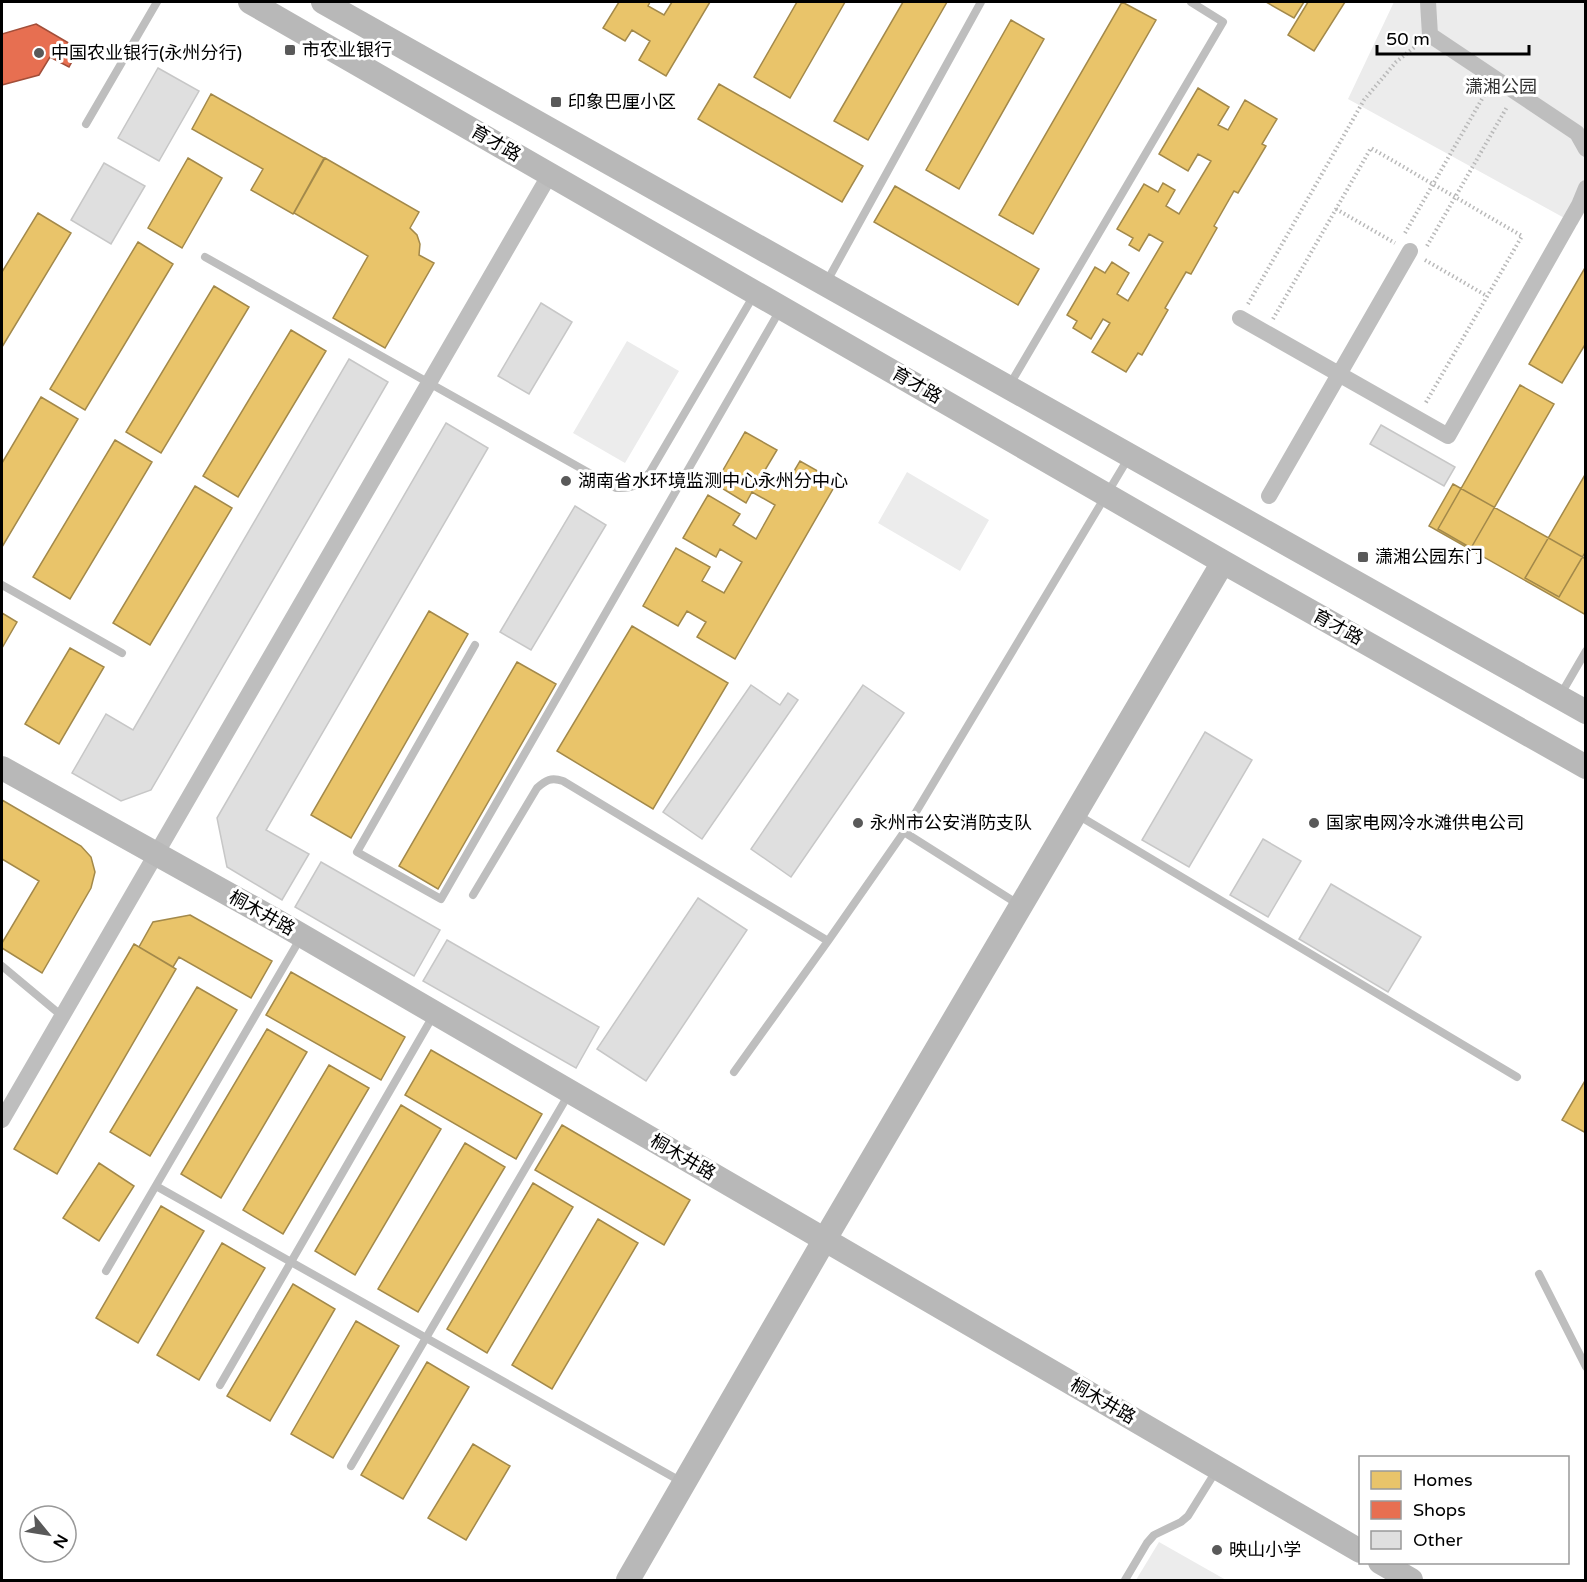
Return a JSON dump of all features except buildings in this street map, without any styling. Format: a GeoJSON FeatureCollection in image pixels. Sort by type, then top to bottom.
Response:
{"type":"FeatureCollection","features":[{"type":"Feature","properties":{"kind":"main road","name":"育才路"},"geometry":{"type":"LineString","coordinates":[[250,2],[1222,562],[1586,766]]}},
{"type":"Feature","properties":{"kind":"main road"},"geometry":{"type":"LineString","coordinates":[[335,4],[826,284],[1586,712]]}},
{"type":"Feature","properties":{"kind":"main road"},"geometry":{"type":"LineString","coordinates":[[628,1581],[825,1239],[1222,562]]}},
{"type":"Feature","properties":{"kind":"main road","name":"桐木井路"},"geometry":{"type":"LineString","coordinates":[[2,768],[302,936],[1359,1550]]}},
{"type":"Feature","properties":{"kind":"main road"},"geometry":{"type":"LineString","coordinates":[[1382,1564],[1411,1581]]}},
{"type":"Feature","properties":{"kind":"street"},"geometry":{"type":"LineString","coordinates":[[1428,2],[1430,35],[1577,133],[1586,149]]}},
{"type":"Feature","properties":{"kind":"street"},"geometry":{"type":"LineString","coordinates":[[2,1120],[550,174]]}},
{"type":"Feature","properties":{"kind":"street"},"geometry":{"type":"LineString","coordinates":[[1240,318],[1448,436],[1586,188]]}},
{"type":"Feature","properties":{"kind":"street"},"geometry":{"type":"LineString","coordinates":[[1269,496],[1410,251]]}},
{"type":"Feature","properties":{"kind":"lane"},"geometry":{"type":"LineString","coordinates":[[86,124],[157,2]]}},
{"type":"Feature","properties":{"kind":"lane"},"geometry":{"type":"LineString","coordinates":[[826,284],[981,2]]}},
{"type":"Feature","properties":{"kind":"lane"},"geometry":{"type":"LineString","coordinates":[[1009,387],[1223,22],[1191,2]]}},
{"type":"Feature","properties":{"kind":"lane"},"geometry":{"type":"LineString","coordinates":[[205,257],[601,481],[616,488],[629,489],[640,484],[650,472],[756,292]]}},
{"type":"Feature","properties":{"kind":"lane"},"geometry":{"type":"LineString","coordinates":[[476,645],[357,852],[441,899],[782,308]]}},
{"type":"Feature","properties":{"kind":"lane"},"geometry":{"type":"LineString","coordinates":[[734,1072],[904,832],[1130,454]]}},
{"type":"Feature","properties":{"kind":"lane"},"geometry":{"type":"LineString","coordinates":[[2,585],[122,652]]}},
{"type":"Feature","properties":{"kind":"lane"},"geometry":{"type":"LineString","coordinates":[[1559,697],[1586,651]]}},
{"type":"Feature","properties":{"kind":"lane"},"geometry":{"type":"LineString","coordinates":[[473,895],[537,788],[544,781],[553,778],[562,781],[828,941]]}},
{"type":"Feature","properties":{"kind":"lane"},"geometry":{"type":"LineString","coordinates":[[1076,814],[1517,1077]]}},
{"type":"Feature","properties":{"kind":"lane"},"geometry":{"type":"LineString","coordinates":[[904,832],[1022,906]]}},
{"type":"Feature","properties":{"kind":"lane"},"geometry":{"type":"LineString","coordinates":[[106,1270],[302,936]]}},
{"type":"Feature","properties":{"kind":"lane"},"geometry":{"type":"LineString","coordinates":[[2,966],[62,1016]]}},
{"type":"Feature","properties":{"kind":"lane"},"geometry":{"type":"LineString","coordinates":[[220,1385],[435,1013]]}},
{"type":"Feature","properties":{"kind":"lane"},"geometry":{"type":"LineString","coordinates":[[351,1466],[570,1092]]}},
{"type":"Feature","properties":{"kind":"lane"},"geometry":{"type":"LineString","coordinates":[[156,1186],[685,1484]]}},
{"type":"Feature","properties":{"kind":"lane"},"geometry":{"type":"LineString","coordinates":[[1539,1274],[1586,1367]]}},
{"type":"Feature","properties":{"kind":"lane"},"geometry":{"type":"LineString","coordinates":[[1125,1581],[1154,1535],[1181,1522],[1188,1516],[1217,1468]]}},
{"type":"Feature","properties":{"kind":"path"},"geometry":{"type":"LineString","coordinates":[[1240,318],[1365,100],[1396,62],[1430,35]]}},
{"type":"Feature","properties":{"kind":"path"},"geometry":{"type":"LineString","coordinates":[[1410,251],[1494,78]]}},
{"type":"Feature","properties":{"kind":"path"},"geometry":{"type":"LineString","coordinates":[[1410,251],[1516,92]]}},
{"type":"Feature","properties":{"kind":"green space","name":"潇湘公园"},"geometry":{"type":"Polygon","coordinates":[[[1394,2],[1585,2],[1585,211],[1577,225],[1348,99],[1394,2]]]}},
{"type":"Feature","properties":{"kind":"green space"},"geometry":{"type":"Polygon","coordinates":[[[627,341],[679,371],[625,463],[573,433],[627,341]]]}},
{"type":"Feature","properties":{"kind":"green space"},"geometry":{"type":"Polygon","coordinates":[[[907,472],[989,520],[960,571],[878,523],[907,472]]]}},
{"type":"Feature","properties":{"kind":"green space"},"geometry":{"type":"Polygon","coordinates":[[[1159,1542],[1226,1580],[1136,1580],[1159,1542]]]}},
{"type":"Feature","properties":{"kind":"place","name":"市农业银行"},"geometry":{"type":"Point","coordinates":[290,50]}},
{"type":"Feature","properties":{"kind":"place","name":"中国农业银行(永州分行)"},"geometry":{"type":"Point","coordinates":[39,53]}},
{"type":"Feature","properties":{"kind":"place","name":"印象巴厘小区"},"geometry":{"type":"Point","coordinates":[556,102]}},
{"type":"Feature","properties":{"kind":"place","name":"湖南省水环境监测中心永州分中心"},"geometry":{"type":"Point","coordinates":[566,481]}},
{"type":"Feature","properties":{"kind":"place","name":"潇湘公园东门"},"geometry":{"type":"Point","coordinates":[1363,557]}},
{"type":"Feature","properties":{"kind":"place","name":"永州市公安消防支队"},"geometry":{"type":"Point","coordinates":[858,823]}},
{"type":"Feature","properties":{"kind":"place","name":"国家电网冷水滩供电公司"},"geometry":{"type":"Point","coordinates":[1314,823]}},
{"type":"Feature","properties":{"kind":"place","name":"映山小学"},"geometry":{"type":"Point","coordinates":[1217,1550]}}]}
